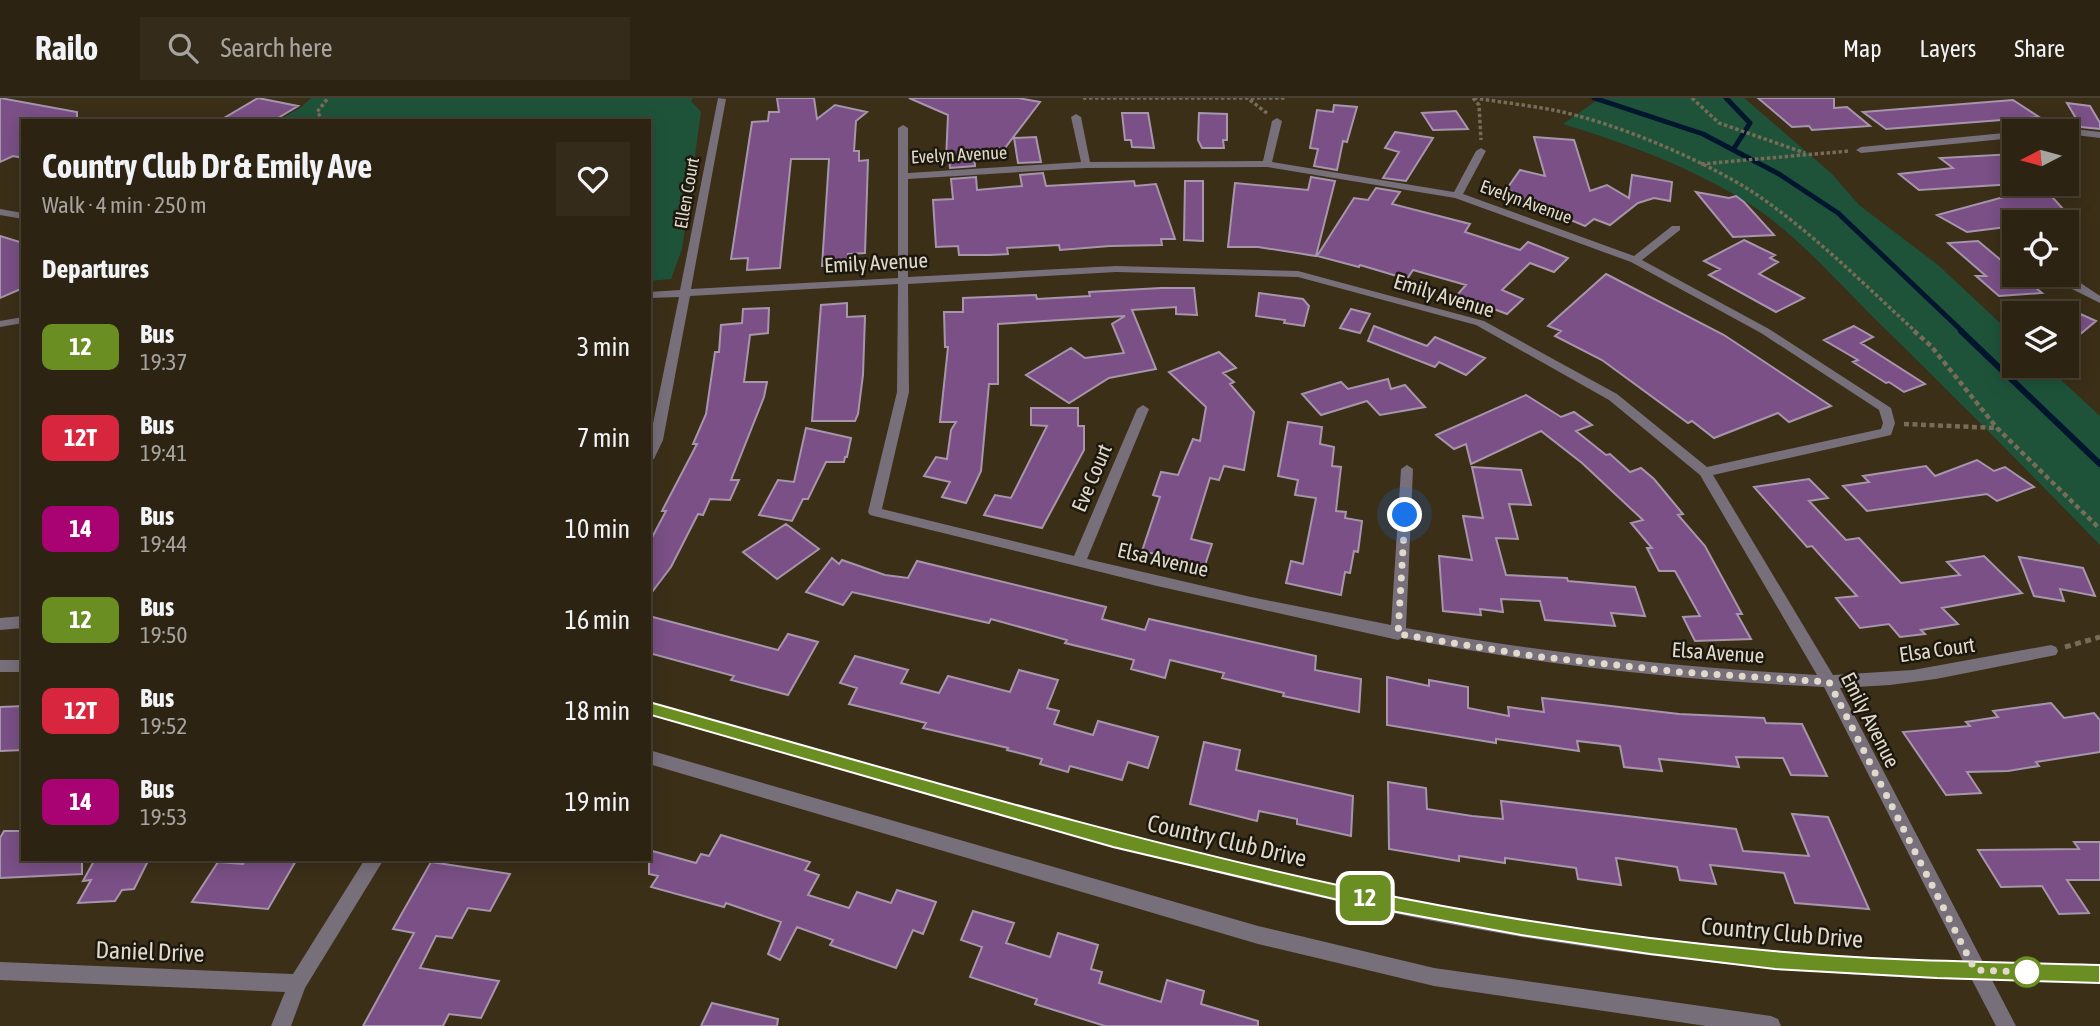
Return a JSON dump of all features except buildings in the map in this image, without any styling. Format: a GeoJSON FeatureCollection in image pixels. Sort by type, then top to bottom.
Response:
{"type":"FeatureCollection","features":[{"type":"Feature","properties":{"kind":"street","name":"Ellen Court"},"geometry":{"type":"LineString","coordinates":[[651,452],[657,440],[687,293],[722,99]]}},
{"type":"Feature","properties":{"kind":"street"},"geometry":{"type":"LineString","coordinates":[[1076,117],[1086,165]]}},
{"type":"Feature","properties":{"kind":"street"},"geometry":{"type":"LineString","coordinates":[[1267,164],[1277,121]]}},
{"type":"Feature","properties":{"kind":"street","name":"Elsa Avenue"},"geometry":{"type":"LineString","coordinates":[[903,128],[903,392],[875,512],[1079,562],[1398,634],[1533,656],[1680,672],[1829,682]]}},
{"type":"Feature","properties":{"kind":"street"},"geometry":{"type":"LineString","coordinates":[[2079,132],[2100,135]]}},
{"type":"Feature","properties":{"kind":"street"},"geometry":{"type":"LineString","coordinates":[[1861,150],[2002,136]]}},
{"type":"Feature","properties":{"kind":"street"},"geometry":{"type":"LineString","coordinates":[[1457,195],[1481,151]]}},
{"type":"Feature","properties":{"kind":"street","name":"Evelyn Avenue"},"geometry":{"type":"LineString","coordinates":[[903,176],[1086,165],[1267,164],[1457,195],[1635,260],[1765,331],[1885,408],[1889,423]]}},
{"type":"Feature","properties":{"kind":"street"},"geometry":{"type":"LineString","coordinates":[[0,212],[21,215]]}},
{"type":"Feature","properties":{"kind":"street"},"geometry":{"type":"LineString","coordinates":[[1635,260],[1676,228]]}},
{"type":"Feature","properties":{"kind":"street","name":"Emily Avenue"},"geometry":{"type":"LineString","coordinates":[[651,295],[1116,269],[1298,274],[1480,323],[1613,397],[1704,472],[1829,682],[2006,1026]]}},
{"type":"Feature","properties":{"kind":"street"},"geometry":{"type":"LineString","coordinates":[[2077,287],[2100,300]]}},
{"type":"Feature","properties":{"kind":"street"},"geometry":{"type":"LineString","coordinates":[[0,324],[21,320]]}},
{"type":"Feature","properties":{"kind":"street","name":"Eve Court"},"geometry":{"type":"LineString","coordinates":[[1079,562],[1143,409]]}},
{"type":"Feature","properties":{"kind":"street"},"geometry":{"type":"LineString","coordinates":[[1704,472],[1887,432],[1889,423]]}},
{"type":"Feature","properties":{"kind":"street"},"geometry":{"type":"LineString","coordinates":[[1398,634],[1407,469]]}},
{"type":"Feature","properties":{"kind":"street"},"geometry":{"type":"LineString","coordinates":[[0,624],[21,622]]}},
{"type":"Feature","properties":{"kind":"street","name":"Elsa Court"},"geometry":{"type":"LineString","coordinates":[[1829,682],[1869,681],[1964,669],[2051,651]]}},
{"type":"Feature","properties":{"kind":"street"},"geometry":{"type":"LineString","coordinates":[[0,667],[21,666]]}},
{"type":"Feature","properties":{"kind":"street","name":"Country Club Drive"},"geometry":{"type":"LineString","coordinates":[[651,709],[1113,840],[1364,898],[1650,946],[1775,960],[2100,974]]}},
{"type":"Feature","properties":{"kind":"street"},"geometry":{"type":"LineString","coordinates":[[651,758],[1271,939],[1434,977],[1771,1026]]}},
{"type":"Feature","properties":{"kind":"street"},"geometry":{"type":"LineString","coordinates":[[281,1026],[298,983],[374,861]]}},
{"type":"Feature","properties":{"kind":"street","name":"Daniel Drive"},"geometry":{"type":"LineString","coordinates":[[0,971],[298,983]]}},
{"type":"Feature","properties":{"kind":"path"},"geometry":{"type":"LineString","coordinates":[[322,119],[317,112],[328,98]]}},
{"type":"Feature","properties":{"kind":"path"},"geometry":{"type":"LineString","coordinates":[[1083,98],[1286,98]]}},
{"type":"Feature","properties":{"kind":"path"},"geometry":{"type":"LineString","coordinates":[[1473,98],[1479,105],[1481,151]]}},
{"type":"Feature","properties":{"kind":"path"},"geometry":{"type":"LineString","coordinates":[[1473,98],[1554,110],[1616,127],[1700,164],[1762,198],[1818,243],[1931,346],[1997,428],[2100,529]]}},
{"type":"Feature","properties":{"kind":"path"},"geometry":{"type":"LineString","coordinates":[[1692,98],[1718,123],[1809,155]]}},
{"type":"Feature","properties":{"kind":"path"},"geometry":{"type":"LineString","coordinates":[[1250,100],[1277,121]]}},
{"type":"Feature","properties":{"kind":"path"},"geometry":{"type":"LineString","coordinates":[[1700,164],[1861,150]]}},
{"type":"Feature","properties":{"kind":"path"},"geometry":{"type":"LineString","coordinates":[[1889,423],[1997,428]]}},
{"type":"Feature","properties":{"kind":"path"},"geometry":{"type":"LineString","coordinates":[[2051,651],[2100,637]]}},
{"type":"Feature","properties":{"kind":"green space"},"geometry":{"type":"Polygon","coordinates":[[[311,98],[693,98],[691,101],[701,112],[682,249],[671,279],[651,281],[651,119],[281,119],[311,98]]]}},
{"type":"Feature","properties":{"kind":"green space"},"geometry":{"type":"Polygon","coordinates":[[[1600,98],[1744,98],[1832,174],[1859,205],[1938,265],[2002,325],[2002,378],[2059,378],[2100,416],[2100,545],[1820,263],[1775,222],[1737,196],[1689,171],[1639,150],[1563,124],[1600,98]]]}},
{"type":"Feature","properties":{"kind":"waterway"},"geometry":{"type":"LineString","coordinates":[[1594,98],[1703,134],[1733,150]]}},
{"type":"Feature","properties":{"kind":"waterway"},"geometry":{"type":"LineString","coordinates":[[1726,98],[1750,123],[1733,150]]}},
{"type":"Feature","properties":{"kind":"waterway"},"geometry":{"type":"LineString","coordinates":[[1733,150],[1779,174],[1838,213],[1963,332]]}},
{"type":"Feature","properties":{"kind":"waterway"},"geometry":{"type":"LineString","coordinates":[[1961,331],[2100,464]]}},
{"type":"Feature","properties":{"kind":"bus line","name":"12"},"geometry":{"type":"LineString","coordinates":[[651,709],[1113,840],[1364,898],[1650,946],[1775,960],[2100,974]]}},
{"type":"Feature","properties":{"kind":"route"},"geometry":{"type":"LineString","coordinates":[[1405,515],[1398,634],[1533,656],[1680,672],[1829,682],[1975,970],[2027,972]]}}]}
